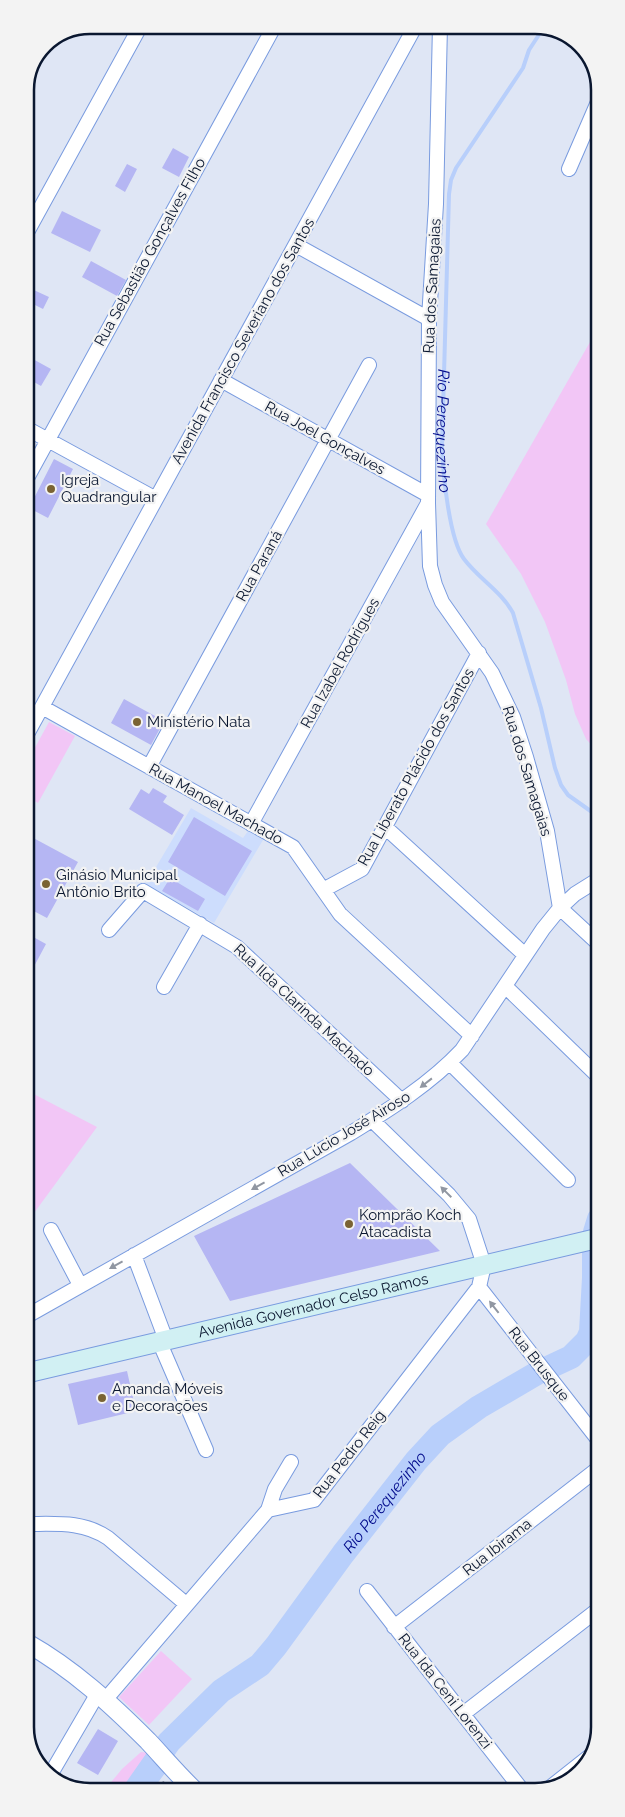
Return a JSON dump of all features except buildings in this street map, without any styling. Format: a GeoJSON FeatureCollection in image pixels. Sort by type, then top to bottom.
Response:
{"type":"FeatureCollection","features":[{"type":"Feature","properties":{"kind":"main road","name":"Avenida Governador Celso Ramos"},"geometry":{"type":"LineString","coordinates":[[34,1371],[591,1240]]}},
{"type":"Feature","properties":{"kind":"street"},"geometry":{"type":"LineString","coordinates":[[34,220],[136,34]]}},
{"type":"Feature","properties":{"kind":"street","name":"Rua Sebastião Gonçalves Filho"},"geometry":{"type":"LineString","coordinates":[[34,465],[270,34]]}},
{"type":"Feature","properties":{"kind":"street","name":"Avenida Francisco Severiano dos Santos"},"geometry":{"type":"LineString","coordinates":[[34,722],[411,34]]}},
{"type":"Feature","properties":{"kind":"street","name":"Rua dos Samagaias"},"geometry":{"type":"LineString","coordinates":[[440,34],[436,211],[429,319],[429,551],[435,585],[447,609],[479,653],[503,693],[526,757],[547,831],[560,908]]}},
{"type":"Feature","properties":{"kind":"street"},"geometry":{"type":"LineString","coordinates":[[569,169],[591,118]]}},
{"type":"Feature","properties":{"kind":"street"},"geometry":{"type":"LineString","coordinates":[[296,245],[429,319]]}},
{"type":"Feature","properties":{"kind":"street","name":"Rua Paraná"},"geometry":{"type":"LineString","coordinates":[[149,767],[369,365]]}},
{"type":"Feature","properties":{"kind":"street","name":"Rua Joel Gonçalves"},"geometry":{"type":"LineString","coordinates":[[221,380],[428,499]]}},
{"type":"Feature","properties":{"kind":"street"},"geometry":{"type":"LineString","coordinates":[[34,433],[156,499]]}},
{"type":"Feature","properties":{"kind":"street","name":"Rua Izabel Rodrigues"},"geometry":{"type":"LineString","coordinates":[[251,824],[428,499]]}},
{"type":"Feature","properties":{"kind":"street","name":"Rua Liberato Plácido dos Santos"},"geometry":{"type":"LineString","coordinates":[[323,890],[362,870],[479,653]]}},
{"type":"Feature","properties":{"kind":"street","name":"Rua Manoel Machado"},"geometry":{"type":"LineString","coordinates":[[42,707],[293,847],[340,914],[472,1036]]}},
{"type":"Feature","properties":{"kind":"street"},"geometry":{"type":"LineString","coordinates":[[385,827],[525,955]]}},
{"type":"Feature","properties":{"kind":"street","name":"Rua Lúcio José Airoso"},"geometry":{"type":"LineString","coordinates":[[34,1312],[372,1120],[402,1101],[450,1063],[472,1036],[506,987],[525,955],[560,908],[591,884]]}},
{"type":"Feature","properties":{"kind":"street","name":"Rua Ilda Clarinda Machado"},"geometry":{"type":"LineString","coordinates":[[109,930],[143,891],[200,924],[237,947],[402,1101]]}},
{"type":"Feature","properties":{"kind":"street"},"geometry":{"type":"LineString","coordinates":[[560,908],[591,937]]}},
{"type":"Feature","properties":{"kind":"street"},"geometry":{"type":"LineString","coordinates":[[164,988],[200,924]]}},
{"type":"Feature","properties":{"kind":"street"},"geometry":{"type":"LineString","coordinates":[[506,987],[591,1069]]}},
{"type":"Feature","properties":{"kind":"street"},"geometry":{"type":"LineString","coordinates":[[450,1063],[568,1180]]}},
{"type":"Feature","properties":{"kind":"street"},"geometry":{"type":"LineString","coordinates":[[372,1120],[469,1218],[484,1264]]}},
{"type":"Feature","properties":{"kind":"street"},"geometry":{"type":"LineString","coordinates":[[50,1230],[80,1285]]}},
{"type":"Feature","properties":{"kind":"street"},"geometry":{"type":"LineString","coordinates":[[134,1255],[163,1341],[206,1450]]}},
{"type":"Feature","properties":{"kind":"street","name":"Rua Pedro Reig"},"geometry":{"type":"LineString","coordinates":[[268,1510],[314,1500],[479,1287],[484,1264]]}},
{"type":"Feature","properties":{"kind":"street","name":"Rua Brusque"},"geometry":{"type":"LineString","coordinates":[[479,1287],[591,1431]]}},
{"type":"Feature","properties":{"kind":"street"},"geometry":{"type":"LineString","coordinates":[[54,1770],[102,1696],[268,1510],[275,1489],[291,1462]]}},
{"type":"Feature","properties":{"kind":"street","name":"Rua Ibirama"},"geometry":{"type":"LineString","coordinates":[[394,1627],[591,1474]]}},
{"type":"Feature","properties":{"kind":"street"},"geometry":{"type":"LineString","coordinates":[[34,1524],[76,1525],[98,1531],[186,1604]]}},
{"type":"Feature","properties":{"kind":"street","name":"Rua Ida Ceni Lorenzi"},"geometry":{"type":"LineString","coordinates":[[367,1592],[517,1783]]}},
{"type":"Feature","properties":{"kind":"street"},"geometry":{"type":"LineString","coordinates":[[463,1714],[591,1615]]}},
{"type":"Feature","properties":{"kind":"street"},"geometry":{"type":"LineString","coordinates":[[34,1648],[102,1696],[187,1783]]}},
{"type":"Feature","properties":{"kind":"shaded area"},"geometry":{"type":"Polygon","coordinates":[[[591,340],[591,744],[586,739],[575,714],[566,680],[545,622],[521,574],[486,524],[591,340]]]}},
{"type":"Feature","properties":{"kind":"shaded area"},"geometry":{"type":"Polygon","coordinates":[[[49,722],[75,736],[38,803],[34,801],[34,749],[49,722]]]}},
{"type":"Feature","properties":{"kind":"shaded area"},"geometry":{"type":"Polygon","coordinates":[[[191,808],[243,838],[248,831],[263,840],[214,923],[146,884],[191,808]]]}},
{"type":"Feature","properties":{"kind":"shaded area"},"geometry":{"type":"Polygon","coordinates":[[[34,1094],[97,1127],[34,1213],[34,1094]]]}},
{"type":"Feature","properties":{"kind":"shaded area"},"geometry":{"type":"Polygon","coordinates":[[[161,1651],[192,1679],[149,1725],[119,1697],[161,1651]]]}},
{"type":"Feature","properties":{"kind":"shaded area"},"geometry":{"type":"Polygon","coordinates":[[[141,1752],[149,1753],[148,1762],[133,1783],[110,1783],[122,1769],[141,1752]]]}},
{"type":"Feature","properties":{"kind":"shaded area"},"geometry":{"type":"Polygon","coordinates":[[[149,1753],[165,1773],[158,1783],[133,1783],[148,1762],[149,1753]]]}},
{"type":"Feature","properties":{"kind":"waterway","name":"Rio Perequezinho"},"geometry":{"type":"LineString","coordinates":[[539,34],[529,50],[523,68],[456,168],[451,180],[449,194],[442,447],[445,489],[454,537],[459,550],[464,559],[502,598],[513,613],[561,785],[568,795],[591,811]]}},
{"type":"Feature","properties":{"kind":"waterway","name":"Rio Perequezinho"},"geometry":{"type":"LineString","coordinates":[[140,1783],[169,1742],[221,1691],[260,1665],[343,1554],[416,1461],[440,1435],[479,1407],[539,1372],[571,1357],[587,1341],[591,1332]]}},
{"type":"Feature","properties":{"kind":"place","name":"Igreja Quadrangular"},"geometry":{"type":"Point","coordinates":[51,489]}},
{"type":"Feature","properties":{"kind":"place","name":"Ministério Nata"},"geometry":{"type":"Point","coordinates":[137,722]}},
{"type":"Feature","properties":{"kind":"place","name":"Ginásio Municipal Antônio Brito"},"geometry":{"type":"Point","coordinates":[46,884]}},
{"type":"Feature","properties":{"kind":"place","name":"Komprão Koch Atacadista"},"geometry":{"type":"Point","coordinates":[349,1224]}},
{"type":"Feature","properties":{"kind":"place","name":"Amanda Móveis e Decorações"},"geometry":{"type":"Point","coordinates":[102,1398]}}]}
